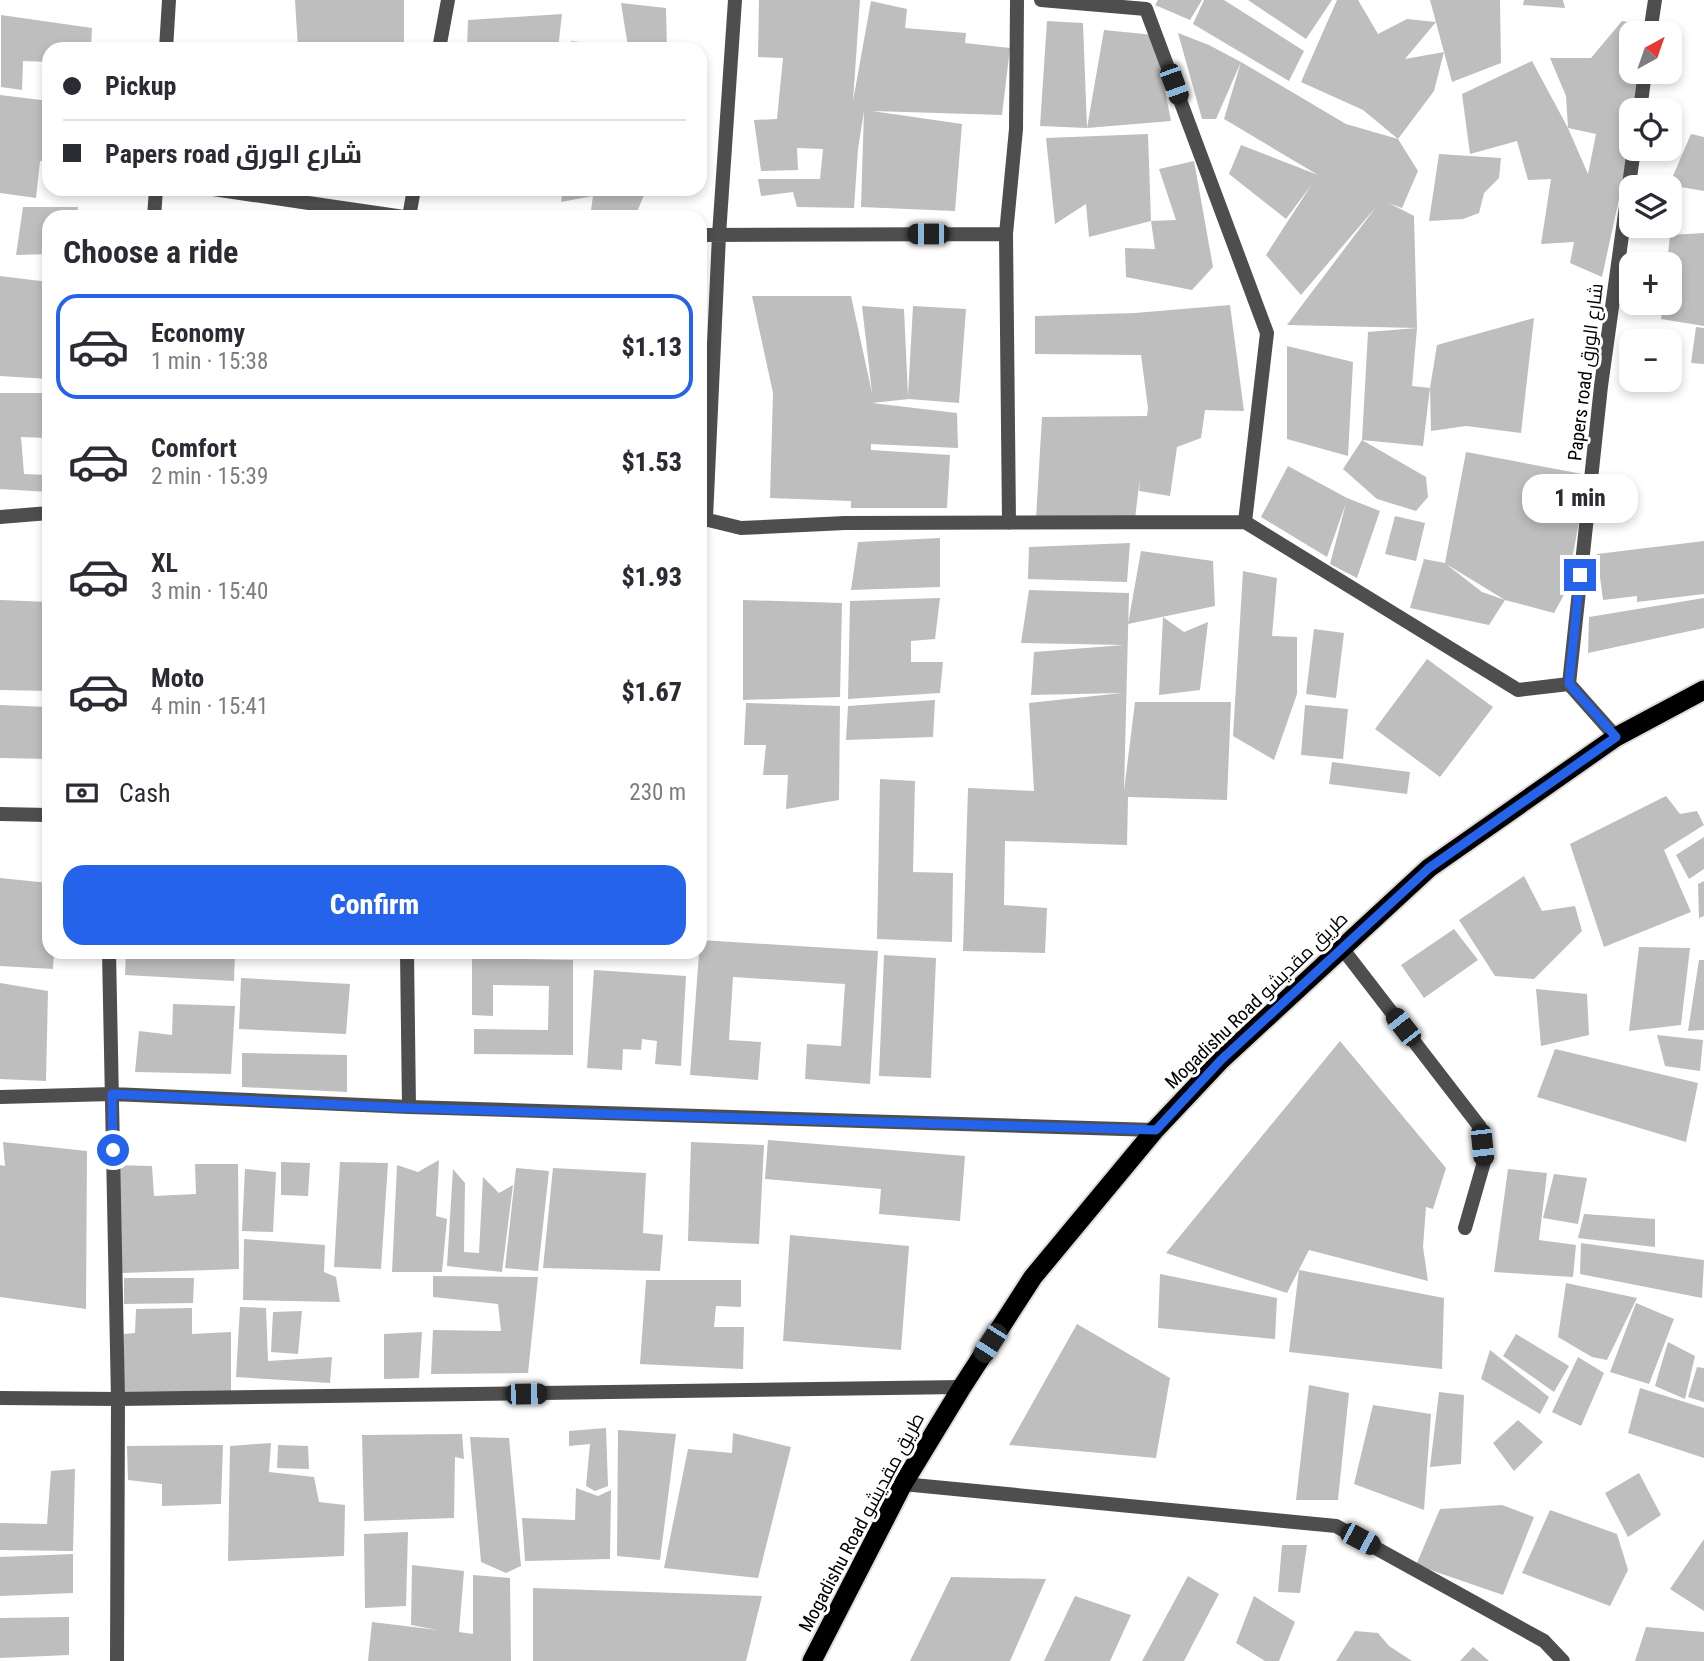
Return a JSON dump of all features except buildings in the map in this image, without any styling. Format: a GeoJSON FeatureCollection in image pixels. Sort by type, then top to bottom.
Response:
{"type":"FeatureCollection","features":[{"type":"Feature","properties":{"kind":"highway","name":"Mogadishu Road طريق مقديشو"},"geometry":{"type":"LineString","coordinates":[[812,1661],[904,1484],[1033,1277],[1156,1130],[1221,1060],[1429,868],[1616,737],[1704,690]]}},
{"type":"Feature","properties":{"kind":"street"},"geometry":{"type":"LineString","coordinates":[[166,42],[169,0]]}},
{"type":"Feature","properties":{"kind":"street"},"geometry":{"type":"LineString","coordinates":[[440,42],[448,0]]}},
{"type":"Feature","properties":{"kind":"street"},"geometry":{"type":"LineString","coordinates":[[707,447],[735,0]]}},
{"type":"Feature","properties":{"kind":"street"},"geometry":{"type":"LineString","coordinates":[[1009,523],[1006,233],[1016,129],[1017,0]]}},
{"type":"Feature","properties":{"kind":"street"},"geometry":{"type":"LineString","coordinates":[[1041,0],[1146,9],[1267,333],[1245,522]]}},
{"type":"Feature","properties":{"kind":"street"},"geometry":{"type":"LineString","coordinates":[[1652,21],[1655,0]]}},
{"type":"Feature","properties":{"kind":"street","name":"Papers road شارع الورق"},"geometry":{"type":"LineString","coordinates":[[1569,684],[1601,386],[1632,161]]}},
{"type":"Feature","properties":{"kind":"street"},"geometry":{"type":"LineString","coordinates":[[261,196],[358,210]]}},
{"type":"Feature","properties":{"kind":"street"},"geometry":{"type":"LineString","coordinates":[[707,235],[1006,233]]}},
{"type":"Feature","properties":{"kind":"street"},"geometry":{"type":"LineString","coordinates":[[0,517],[42,514]]}},
{"type":"Feature","properties":{"kind":"street"},"geometry":{"type":"LineString","coordinates":[[707,519],[741,528],[845,523],[1245,522],[1518,690],[1569,684],[1616,737]]}},
{"type":"Feature","properties":{"kind":"street"},"geometry":{"type":"LineString","coordinates":[[0,814],[42,815]]}},
{"type":"Feature","properties":{"kind":"street"},"geometry":{"type":"LineString","coordinates":[[1342,948],[1480,1127],[1484,1162],[1465,1228]]}},
{"type":"Feature","properties":{"kind":"street"},"geometry":{"type":"LineString","coordinates":[[109,959],[118,1399],[117,1661]]}},
{"type":"Feature","properties":{"kind":"street"},"geometry":{"type":"LineString","coordinates":[[407,959],[409,1108]]}},
{"type":"Feature","properties":{"kind":"street"},"geometry":{"type":"LineString","coordinates":[[0,1097],[112,1094],[409,1108],[1156,1130]]}},
{"type":"Feature","properties":{"kind":"street"},"geometry":{"type":"LineString","coordinates":[[0,1398],[118,1399],[962,1387]]}},
{"type":"Feature","properties":{"kind":"street"},"geometry":{"type":"LineString","coordinates":[[904,1484],[1336,1526],[1544,1641],[1563,1661]]}},
{"type":"Feature","properties":{"kind":"route"},"geometry":{"type":"LineString","coordinates":[[113,1150],[112,1094],[409,1108],[1156,1130],[1221,1060],[1429,868],[1616,737],[1569,684],[1580,575]]}}]}
